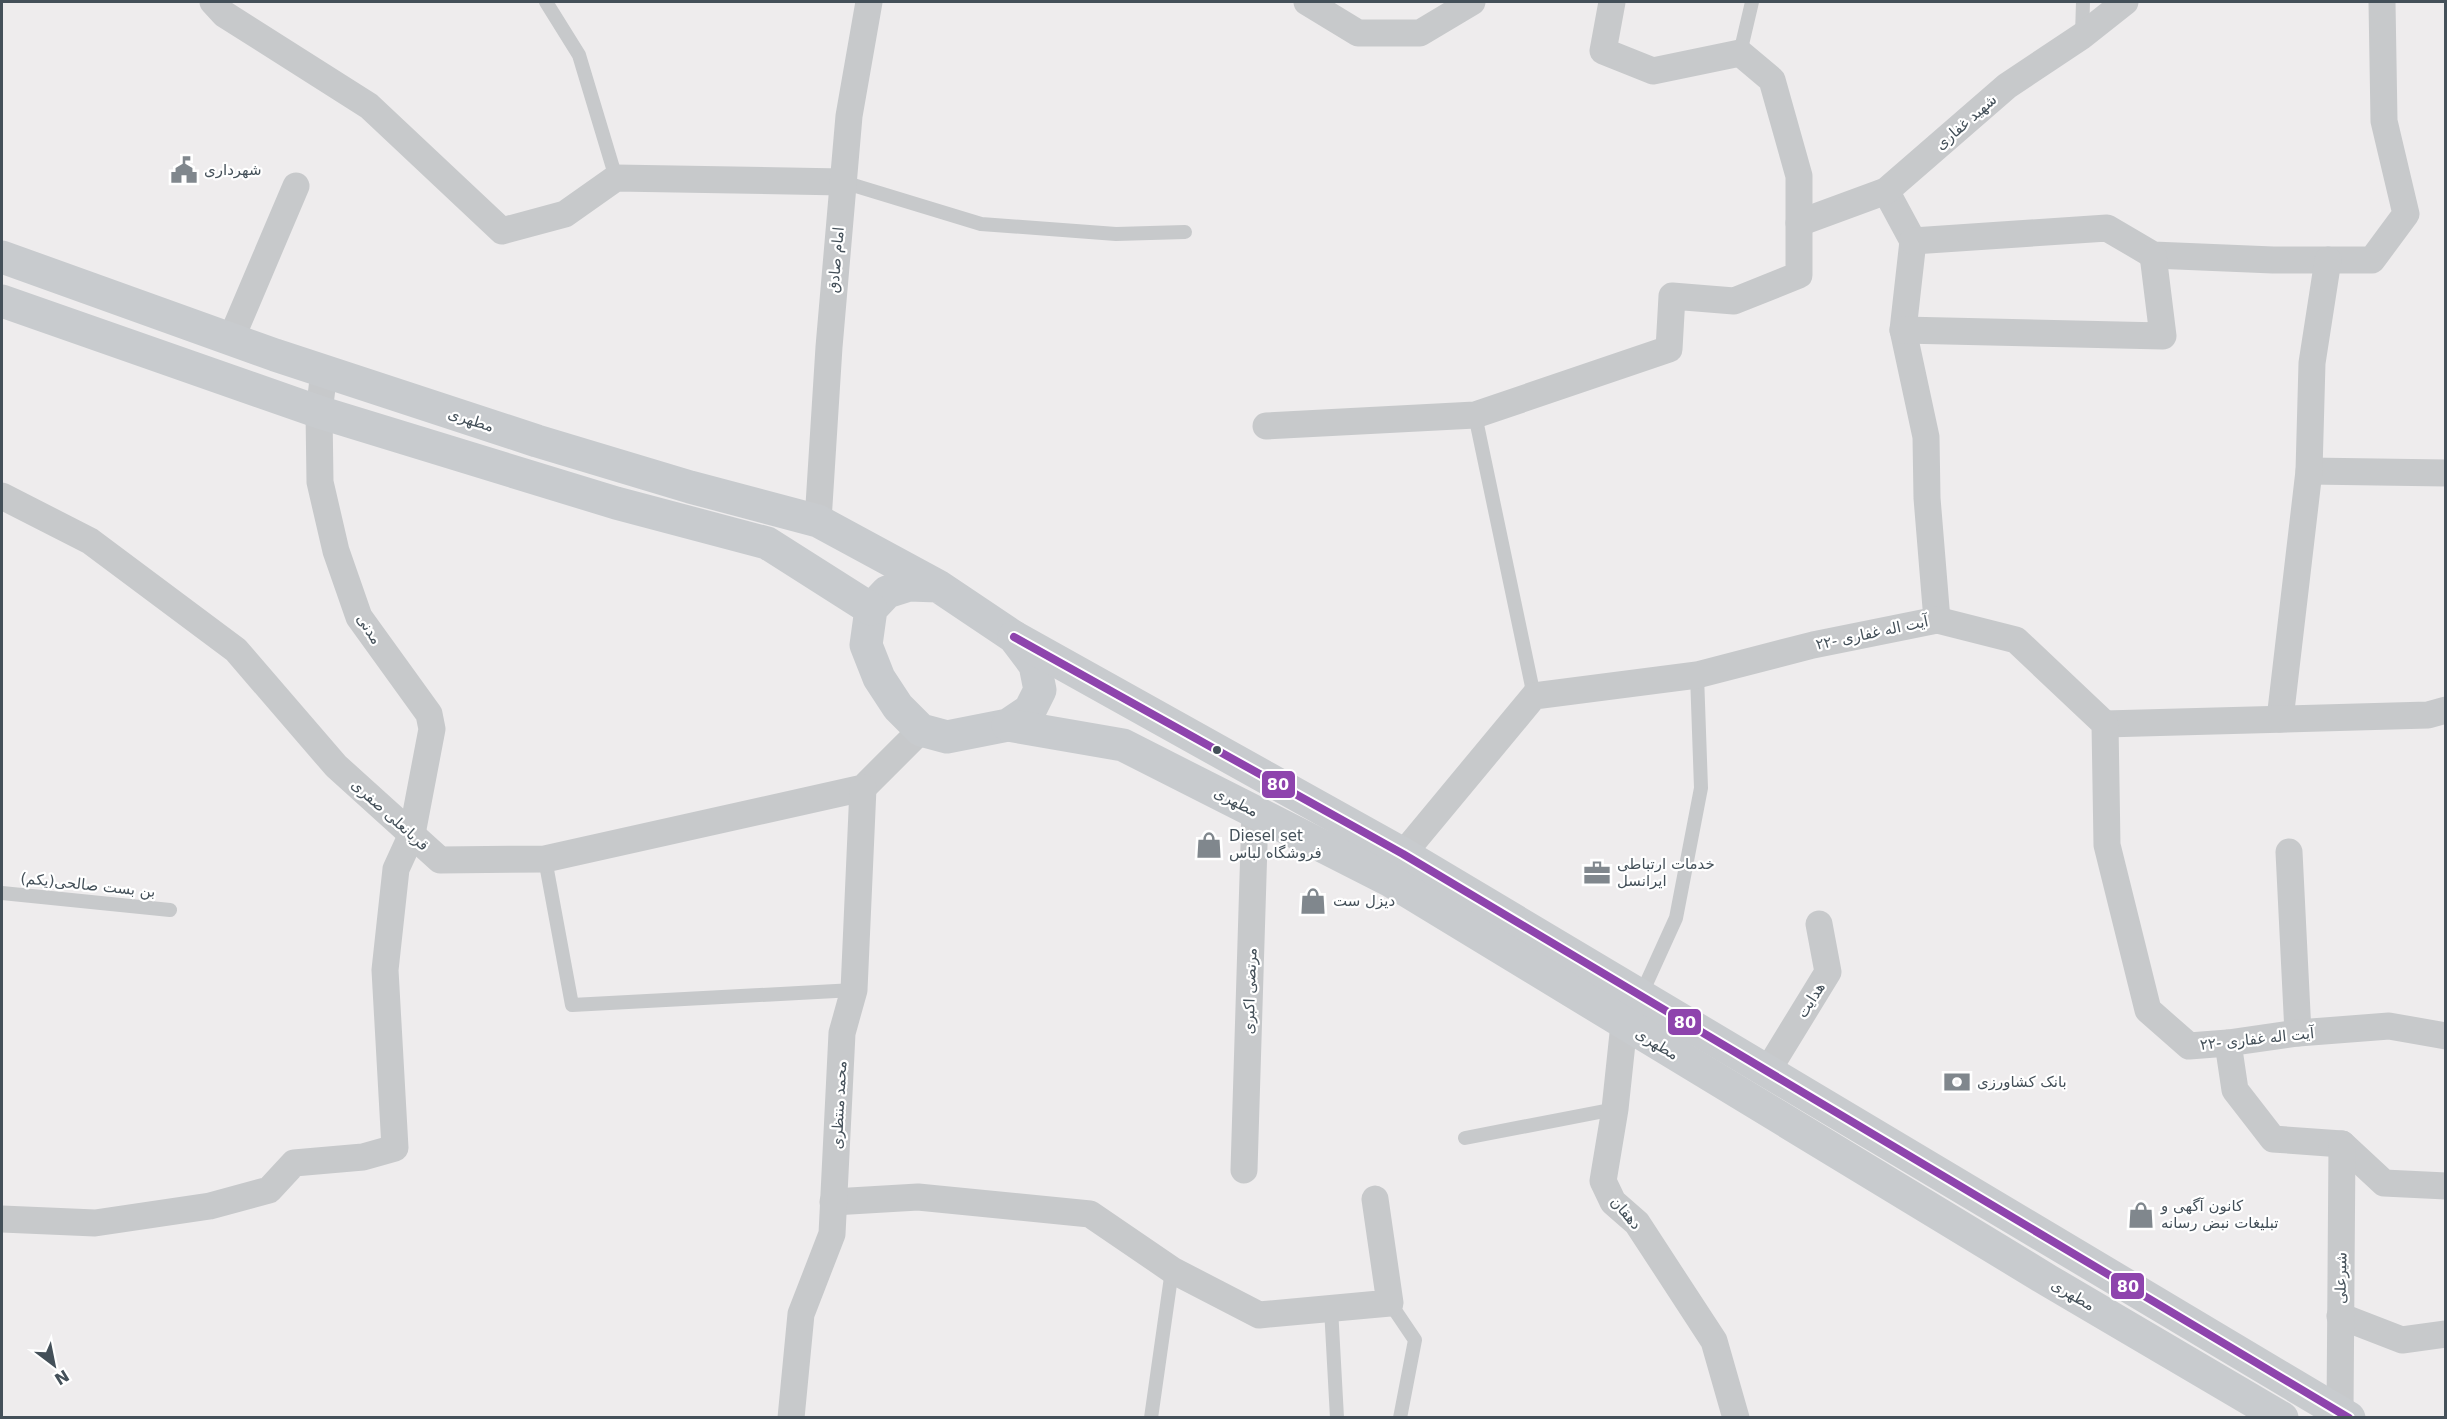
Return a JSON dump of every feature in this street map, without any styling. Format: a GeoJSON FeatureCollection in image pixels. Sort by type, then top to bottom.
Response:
{"type":"FeatureCollection","features":[{"type":"Feature","properties":{"kind":"main road","name":"مطهری"},"geometry":{"type":"LineString","coordinates":[[2,257],[324,372],[537,441],[690,487],[818,521],[938,586]]}},
{"type":"Feature","properties":{"kind":"main road"},"geometry":{"type":"LineString","coordinates":[[2,301],[319,412],[616,503],[767,543],[871,609]]}},
{"type":"Feature","properties":{"kind":"main road"},"geometry":{"type":"LineString","coordinates":[[801,564],[813,562],[823,555],[828,543],[826,531],[818,521]]}},
{"type":"Feature","properties":{"kind":"main road"},"geometry":{"type":"LineString","coordinates":[[1014,637],[1035,665],[1040,690],[1030,710],[1008,725],[947,737],[921,730],[898,707],[879,678],[866,645],[871,609],[887,592],[909,585],[938,586],[1014,637],[1403,854],[2344,1415]]}},
{"type":"Feature","properties":{"kind":"main road","name":"مطهری"},"geometry":{"type":"LineString","coordinates":[[1008,725],[1123,745],[1389,880],[2049,1281],[2282,1418]]}},
{"type":"Feature","properties":{"kind":"main road"},"geometry":{"type":"LineString","coordinates":[[1624,1024],[1641,995]]}},
{"type":"Feature","properties":{"kind":"street"},"geometry":{"type":"LineString","coordinates":[[213,2],[224,15],[369,106],[502,231],[565,214],[616,178],[843,182]]}},
{"type":"Feature","properties":{"kind":"street","name":"امام صادق"},"geometry":{"type":"LineString","coordinates":[[818,521],[829,347],[849,116],[869,2]]}},
{"type":"Feature","properties":{"kind":"street"},"geometry":{"type":"LineString","coordinates":[[1306,2],[1358,33],[1420,33],[1465,3]]}},
{"type":"Feature","properties":{"kind":"street"},"geometry":{"type":"LineString","coordinates":[[1266,426],[1475,415],[1669,349],[1672,296],[1734,301],[1799,275],[1799,176],[1772,80],[1740,52],[1653,71],[1603,51],[1612,2]]}},
{"type":"Feature","properties":{"kind":"street","name":"شهید غفاری"},"geometry":{"type":"LineString","coordinates":[[1799,223],[1886,191],[2007,87],[2082,36],[2124,2]]}},
{"type":"Feature","properties":{"kind":"street"},"geometry":{"type":"LineString","coordinates":[[1913,240],[2107,228],[2153,255],[2372,260],[2406,214],[2384,121],[2382,2]]}},
{"type":"Feature","properties":{"kind":"street"},"geometry":{"type":"LineString","coordinates":[[231,339],[296,186]]}},
{"type":"Feature","properties":{"kind":"street"},"geometry":{"type":"LineString","coordinates":[[1886,191],[1913,240],[1903,330],[1926,437],[1927,498],[1937,620]]}},
{"type":"Feature","properties":{"kind":"street"},"geometry":{"type":"LineString","coordinates":[[1903,330],[2163,336],[2153,255]]}},
{"type":"Feature","properties":{"kind":"street"},"geometry":{"type":"LineString","coordinates":[[2280,719],[2310,471],[2312,363],[2328,260]]}},
{"type":"Feature","properties":{"kind":"street","name":"مدنی"},"geometry":{"type":"LineString","coordinates":[[2,1219],[96,1223],[210,1206],[269,1190],[294,1163],[363,1157],[395,1148],[385,970],[396,869],[412,834],[432,729],[429,714],[359,617],[336,551],[320,482],[319,412],[324,372]]}},
{"type":"Feature","properties":{"kind":"street"},"geometry":{"type":"LineString","coordinates":[[2310,471],[2445,473]]}},
{"type":"Feature","properties":{"kind":"street","name":"قربانعلی صفری"},"geometry":{"type":"LineString","coordinates":[[2,496],[90,541],[236,650],[336,766],[441,860],[545,859],[863,788]]}},
{"type":"Feature","properties":{"kind":"street","name":"۲۲- آیت اله غفاری"},"geometry":{"type":"LineString","coordinates":[[1534,696],[1697,675],[1813,645],[1937,620],[2016,640],[2105,724],[2107,845],[2148,1010],[2189,1046],[2298,1033],[2389,1026],[2445,1036]]}},
{"type":"Feature","properties":{"kind":"street"},"geometry":{"type":"LineString","coordinates":[[1403,854],[1534,696]]}},
{"type":"Feature","properties":{"kind":"street"},"geometry":{"type":"LineString","coordinates":[[2105,724],[2428,715],[2445,711]]}},
{"type":"Feature","properties":{"kind":"street"},"geometry":{"type":"LineString","coordinates":[[863,788],[921,730]]}},
{"type":"Feature","properties":{"kind":"street","name":"محمد منتظری"},"geometry":{"type":"LineString","coordinates":[[791,1418],[801,1314],[831,1234],[842,1033],[854,990],[863,788]]}},
{"type":"Feature","properties":{"kind":"street","name":"مرتضی اکبری"},"geometry":{"type":"LineString","coordinates":[[1244,1170],[1255,812]]}},
{"type":"Feature","properties":{"kind":"street"},"geometry":{"type":"LineString","coordinates":[[2289,852],[2298,1033]]}},
{"type":"Feature","properties":{"kind":"street","name":"هدایت"},"geometry":{"type":"LineString","coordinates":[[1768,1070],[1828,972],[1819,924]]}},
{"type":"Feature","properties":{"kind":"street","name":"دهقان"},"geometry":{"type":"LineString","coordinates":[[1624,1024],[1615,1109],[1603,1181],[1613,1202],[1637,1223],[1714,1341],[1736,1418]]}},
{"type":"Feature","properties":{"kind":"street"},"geometry":{"type":"LineString","coordinates":[[2228,1043],[2235,1090],[2273,1140],[2342,1144],[2384,1183],[2445,1186]]}},
{"type":"Feature","properties":{"kind":"street","name":"شیرعلی"},"geometry":{"type":"LineString","coordinates":[[2342,1144],[2340,1316],[2344,1415]]}},
{"type":"Feature","properties":{"kind":"street"},"geometry":{"type":"LineString","coordinates":[[833,1202],[918,1197],[1090,1214],[1172,1270],[1259,1315],[1390,1303],[1375,1199]]}},
{"type":"Feature","properties":{"kind":"street"},"geometry":{"type":"LineString","coordinates":[[2340,1316],[2402,1340],[2445,1334]]}},
{"type":"Feature","properties":{"kind":"lane"},"geometry":{"type":"LineString","coordinates":[[546,2],[579,55],[616,178]]}},
{"type":"Feature","properties":{"kind":"lane"},"geometry":{"type":"LineString","coordinates":[[1740,52],[1752,2]]}},
{"type":"Feature","properties":{"kind":"lane"},"geometry":{"type":"LineString","coordinates":[[2082,36],[2083,2]]}},
{"type":"Feature","properties":{"kind":"lane"},"geometry":{"type":"LineString","coordinates":[[843,182],[981,224],[1116,234],[1185,232]]}},
{"type":"Feature","properties":{"kind":"lane"},"geometry":{"type":"LineString","coordinates":[[1475,415],[1534,696]]}},
{"type":"Feature","properties":{"kind":"lane"},"geometry":{"type":"LineString","coordinates":[[1641,995],[1676,918],[1701,788],[1697,675]]}},
{"type":"Feature","properties":{"kind":"lane"},"geometry":{"type":"LineString","coordinates":[[545,859],[572,1005],[854,990]]}},
{"type":"Feature","properties":{"kind":"lane","name":"بن بست صالحی(یکم)"},"geometry":{"type":"LineString","coordinates":[[2,893],[170,910]]}},
{"type":"Feature","properties":{"kind":"lane"},"geometry":{"type":"LineString","coordinates":[[1465,1138],[1615,1109]]}},
{"type":"Feature","properties":{"kind":"lane"},"geometry":{"type":"LineString","coordinates":[[1151,1418],[1172,1270]]}},
{"type":"Feature","properties":{"kind":"lane"},"geometry":{"type":"LineString","coordinates":[[1390,1303],[1415,1340],[1400,1418]]}},
{"type":"Feature","properties":{"kind":"lane"},"geometry":{"type":"LineString","coordinates":[[1331,1308],[1337,1418]]}},
{"type":"Feature","properties":{"kind":"transit line","name":"80"},"geometry":{"type":"LineString","coordinates":[[1014,637],[1403,854],[2349,1418]]}},
{"type":"Feature","properties":{"kind":"place","name":"شهرداری"},"geometry":{"type":"Point","coordinates":[184,170]}},
{"type":"Feature","properties":{"kind":"place","name":"Diesel set فروشگاه لباس"},"geometry":{"type":"Point","coordinates":[1209,845]}},
{"type":"Feature","properties":{"kind":"place","name":"خدمات ارتباطی ایرانسل"},"geometry":{"type":"Point","coordinates":[1597,873]}},
{"type":"Feature","properties":{"kind":"place","name":"دیزل ست"},"geometry":{"type":"Point","coordinates":[1313,901]}},
{"type":"Feature","properties":{"kind":"place","name":"بانک کشاورزی"},"geometry":{"type":"Point","coordinates":[1957,1082]}},
{"type":"Feature","properties":{"kind":"place","name":"کانون آگهی و تبلیغات نبض رسانه"},"geometry":{"type":"Point","coordinates":[2141,1215]}}]}
